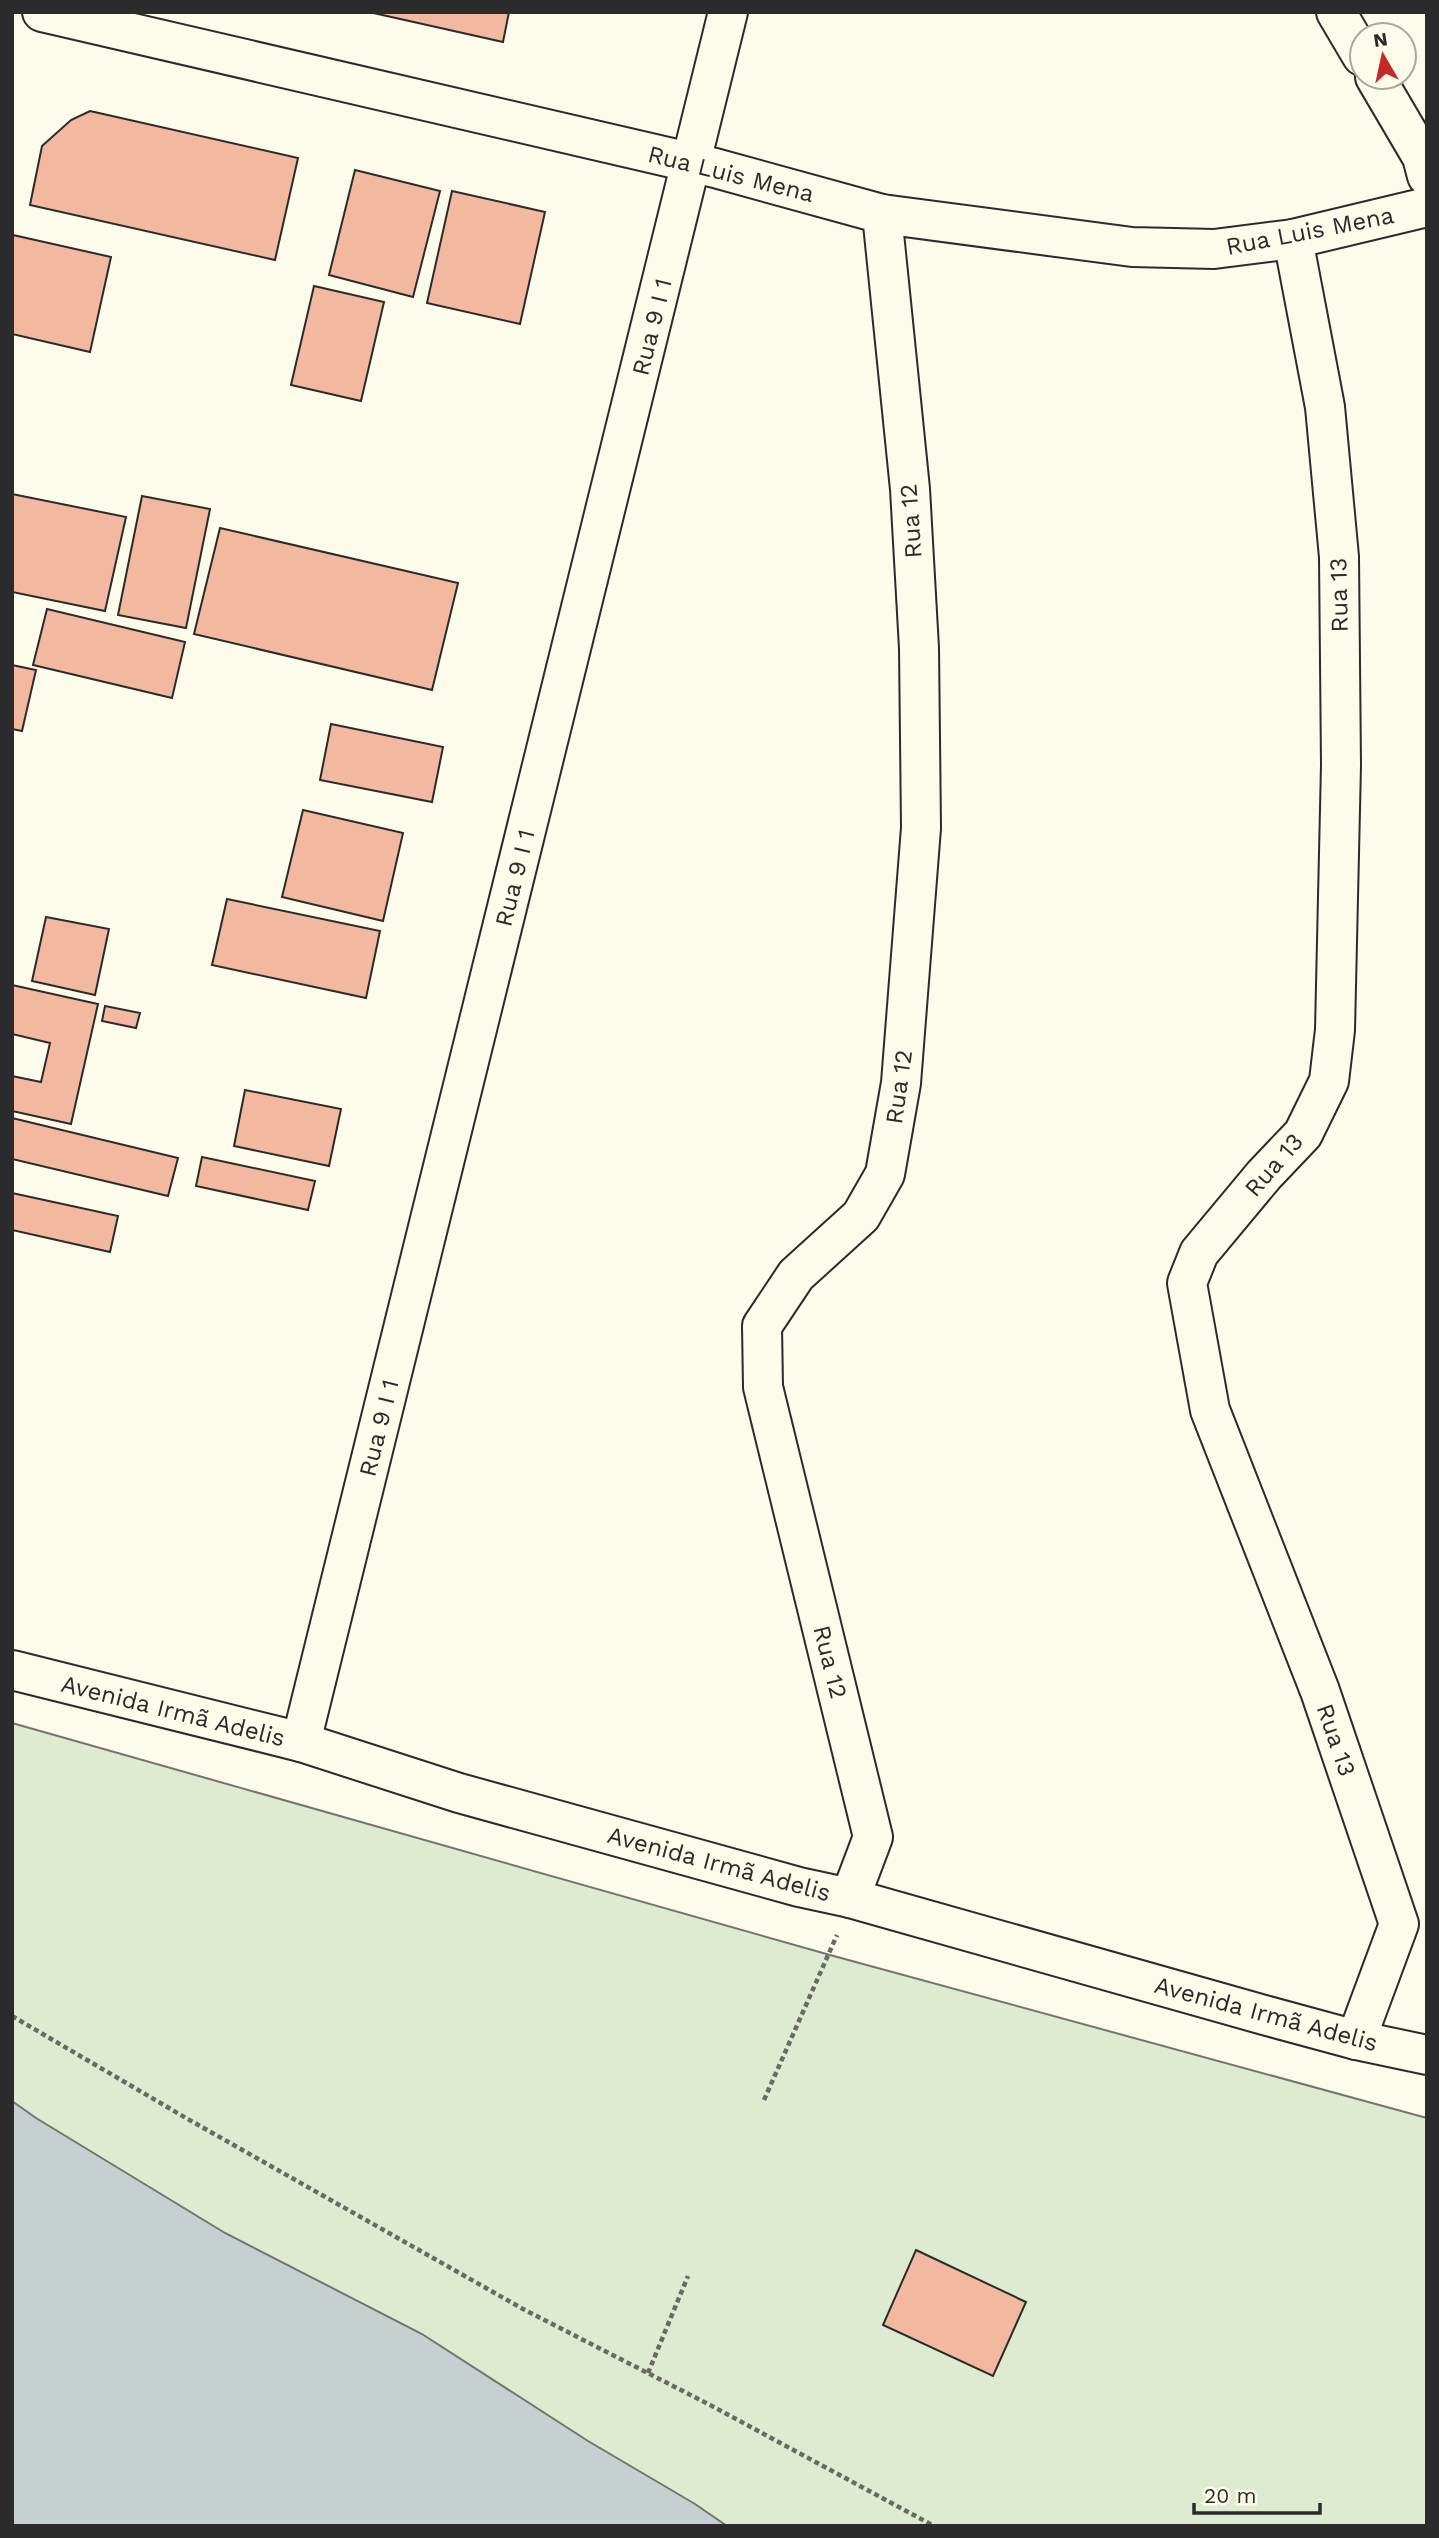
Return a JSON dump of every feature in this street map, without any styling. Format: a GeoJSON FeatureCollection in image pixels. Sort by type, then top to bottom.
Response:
{"type":"FeatureCollection","features":[{"type":"Feature","properties":{"kind":"street","name":"Rua Luis Mena"},"geometry":{"type":"LineString","coordinates":[[42,12],[693,163],[882,214],[1132,247],[1214,249],[1293,239],[1427,207]]}},
{"type":"Feature","properties":{"kind":"street","name":"Rua 9 I 1"},"geometry":{"type":"LineString","coordinates":[[301,1742],[693,163],[728,12]]}},
{"type":"Feature","properties":{"kind":"street"},"geometry":{"type":"LineString","coordinates":[[1336,12],[1348,32]]}},
{"type":"Feature","properties":{"kind":"street"},"geometry":{"type":"LineString","coordinates":[[1383,91],[1422,157],[1427,176]]}},
{"type":"Feature","properties":{"kind":"street","name":"Rua 12"},"geometry":{"type":"LineString","coordinates":[[850,1898],[873,1837],[763,1387],[762,1326],[796,1275],[861,1216],[885,1174],[901,1083],[921,828],[919,648],[909,489],[882,214]]}},
{"type":"Feature","properties":{"kind":"street","name":"Rua 13"},"geometry":{"type":"LineString","coordinates":[[1293,239],[1325,407],[1339,557],[1341,765],[1335,1030],[1329,1081],[1303,1134],[1264,1175],[1199,1253],[1187,1283],[1210,1410],[1320,1691],[1399,1924],[1356,2040]]}},
{"type":"Feature","properties":{"kind":"street","name":"Avenida Irmã Adelis"},"geometry":{"type":"LineString","coordinates":[[12,1670],[301,1742],[459,1793],[799,1887],[850,1898],[1356,2040],[1427,2055]]}},
{"type":"Feature","properties":{"kind":"path"},"geometry":{"type":"LineString","coordinates":[[764,2100],[830,1955],[850,1898]]}},
{"type":"Feature","properties":{"kind":"path"},"geometry":{"type":"LineString","coordinates":[[12,2016],[523,2309],[934,2526]]}},
{"type":"Feature","properties":{"kind":"path"},"geometry":{"type":"LineString","coordinates":[[648,2373],[688,2276]]}},
{"type":"Feature","properties":{"kind":"green space"},"geometry":{"type":"Polygon","coordinates":[[[12,1723],[830,1955],[1427,2118],[1427,2526],[12,2526],[12,1723]]]}},
{"type":"Feature","properties":{"kind":"shaded area"},"geometry":{"type":"Polygon","coordinates":[[[12,2101],[225,2233],[422,2334],[588,2441],[727,2526],[12,2526],[12,2101]]]}},
{"type":"Feature","properties":{"kind":"building"},"geometry":{"type":"Polygon","coordinates":[[[369,12],[509,12],[503,42],[369,12]]]}},
{"type":"Feature","properties":{"kind":"building"},"geometry":{"type":"Polygon","coordinates":[[[90,111],[298,158],[275,260],[30,205],[42,146],[71,120],[90,111]]]}},
{"type":"Feature","properties":{"kind":"building"},"geometry":{"type":"Polygon","coordinates":[[[355,170],[440,191],[413,297],[329,275],[355,170]]]}},
{"type":"Feature","properties":{"kind":"building"},"geometry":{"type":"Polygon","coordinates":[[[452,191],[545,212],[520,324],[427,303],[452,191]]]}},
{"type":"Feature","properties":{"kind":"building"},"geometry":{"type":"Polygon","coordinates":[[[13,235],[111,257],[90,352],[12,334],[13,235]]]}},
{"type":"Feature","properties":{"kind":"building"},"geometry":{"type":"Polygon","coordinates":[[[314,286],[384,302],[361,401],[291,385],[314,286]]]}},
{"type":"Feature","properties":{"kind":"building"},"geometry":{"type":"Polygon","coordinates":[[[12,494],[126,517],[105,611],[12,592],[12,494]]]}},
{"type":"Feature","properties":{"kind":"building"},"geometry":{"type":"Polygon","coordinates":[[[142,496],[210,509],[186,628],[118,615],[142,496]]]}},
{"type":"Feature","properties":{"kind":"building"},"geometry":{"type":"Polygon","coordinates":[[[220,528],[458,583],[432,690],[194,634],[220,528]]]}},
{"type":"Feature","properties":{"kind":"building"},"geometry":{"type":"Polygon","coordinates":[[[47,609],[185,642],[172,698],[33,665],[47,609]]]}},
{"type":"Feature","properties":{"kind":"building"},"geometry":{"type":"Polygon","coordinates":[[[12,665],[36,670],[22,731],[12,729],[12,665]]]}},
{"type":"Feature","properties":{"kind":"building"},"geometry":{"type":"Polygon","coordinates":[[[331,724],[443,747],[432,802],[320,780],[331,724]]]}},
{"type":"Feature","properties":{"kind":"building"},"geometry":{"type":"Polygon","coordinates":[[[303,810],[403,833],[383,921],[282,897],[303,810]]]}},
{"type":"Feature","properties":{"kind":"building"},"geometry":{"type":"Polygon","coordinates":[[[227,899],[380,931],[366,998],[212,965],[227,899]]]}},
{"type":"Feature","properties":{"kind":"building"},"geometry":{"type":"Polygon","coordinates":[[[46,917],[109,929],[95,995],[32,981],[46,917]]]}},
{"type":"Feature","properties":{"kind":"building"},"geometry":{"type":"Polygon","coordinates":[[[12,985],[98,1004],[71,1124],[12,1111],[12,1076],[41,1082],[50,1043],[12,1034],[12,985]]]}},
{"type":"Feature","properties":{"kind":"building"},"geometry":{"type":"Polygon","coordinates":[[[105,1006],[140,1013],[136,1028],[102,1021],[105,1006]]]}},
{"type":"Feature","properties":{"kind":"building"},"geometry":{"type":"Polygon","coordinates":[[[245,1090],[341,1109],[329,1166],[234,1146],[245,1090]]]}},
{"type":"Feature","properties":{"kind":"building"},"geometry":{"type":"Polygon","coordinates":[[[12,1118],[178,1158],[168,1196],[12,1159],[12,1118]]]}},
{"type":"Feature","properties":{"kind":"building"},"geometry":{"type":"Polygon","coordinates":[[[202,1157],[315,1181],[308,1210],[196,1186],[202,1157]]]}},
{"type":"Feature","properties":{"kind":"building"},"geometry":{"type":"Polygon","coordinates":[[[12,1193],[118,1216],[110,1252],[12,1230],[12,1193]]]}},
{"type":"Feature","properties":{"kind":"building"},"geometry":{"type":"Polygon","coordinates":[[[916,2250],[1026,2302],[993,2376],[883,2325],[916,2250]]]}}]}
